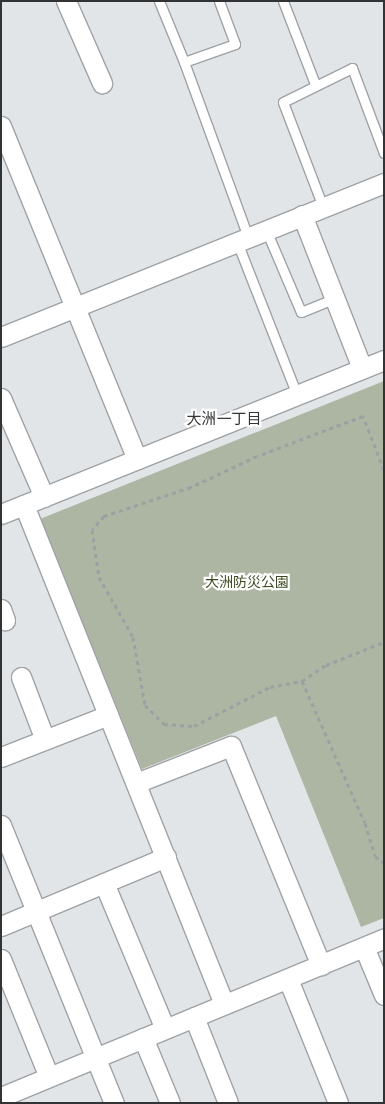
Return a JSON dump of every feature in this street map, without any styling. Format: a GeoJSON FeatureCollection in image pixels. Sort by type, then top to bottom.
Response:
{"type":"FeatureCollection","features":[{"type":"Feature","properties":{"kind":"street"},"geometry":{"type":"LineString","coordinates":[[66,1],[102,83]]}},
{"type":"Feature","properties":{"kind":"street"},"geometry":{"type":"LineString","coordinates":[[1,126],[137,459]]}},
{"type":"Feature","properties":{"kind":"street"},"geometry":{"type":"LineString","coordinates":[[2,333],[74,307],[384,183]]}},
{"type":"Feature","properties":{"kind":"street"},"geometry":{"type":"LineString","coordinates":[[302,215],[362,368]]}},
{"type":"Feature","properties":{"kind":"street"},"geometry":{"type":"LineString","coordinates":[[1,514],[384,360]]}},
{"type":"Feature","properties":{"kind":"street"},"geometry":{"type":"LineString","coordinates":[[1,398],[44,496]]}},
{"type":"Feature","properties":{"kind":"street"},"geometry":{"type":"LineString","coordinates":[[24,505],[224,1004]]}},
{"type":"Feature","properties":{"kind":"street"},"geometry":{"type":"LineString","coordinates":[[21,677],[46,740]]}},
{"type":"Feature","properties":{"kind":"street"},"geometry":{"type":"LineString","coordinates":[[1,757],[108,714]]}},
{"type":"Feature","properties":{"kind":"street"},"geometry":{"type":"LineString","coordinates":[[136,783],[231,746],[321,965]]}},
{"type":"Feature","properties":{"kind":"street"},"geometry":{"type":"LineString","coordinates":[[1,825],[94,1058],[114,1103]]}},
{"type":"Feature","properties":{"kind":"street"},"geometry":{"type":"LineString","coordinates":[[1,926],[166,858]]}},
{"type":"Feature","properties":{"kind":"street"},"geometry":{"type":"LineString","coordinates":[[104,883],[165,1029]]}},
{"type":"Feature","properties":{"kind":"street"},"geometry":{"type":"LineString","coordinates":[[1,1097],[384,938]]}},
{"type":"Feature","properties":{"kind":"street"},"geometry":{"type":"LineString","coordinates":[[364,946],[384,996]]}},
{"type":"Feature","properties":{"kind":"street"},"geometry":{"type":"LineString","coordinates":[[1,959],[49,1077]]}},
{"type":"Feature","properties":{"kind":"street"},"geometry":{"type":"LineString","coordinates":[[288,978],[338,1103]]}},
{"type":"Feature","properties":{"kind":"street"},"geometry":{"type":"LineString","coordinates":[[194,1017],[228,1103]]}},
{"type":"Feature","properties":{"kind":"street"},"geometry":{"type":"LineString","coordinates":[[143,1038],[170,1103]]}},
{"type":"Feature","properties":{"kind":"lane"},"geometry":{"type":"LineString","coordinates":[[159,1],[184,62],[297,395]]}},
{"type":"Feature","properties":{"kind":"lane"},"geometry":{"type":"LineString","coordinates":[[184,62],[235,44],[219,1]]}},
{"type":"Feature","properties":{"kind":"lane"},"geometry":{"type":"LineString","coordinates":[[283,1],[316,84]]}},
{"type":"Feature","properties":{"kind":"lane"},"geometry":{"type":"LineString","coordinates":[[323,207],[283,102],[316,84],[352,68],[384,153]]}},
{"type":"Feature","properties":{"kind":"lane"},"geometry":{"type":"LineString","coordinates":[[266,230],[300,312],[335,298]]}},
{"type":"Feature","properties":{"kind":"path"},"geometry":{"type":"LineString","coordinates":[[384,470],[363,416],[257,456],[191,487],[104,516],[92,530],[99,577],[133,636],[146,704],[164,724],[194,726],[270,687],[302,681],[326,665],[384,642]]}},
{"type":"Feature","properties":{"kind":"path"},"geometry":{"type":"LineString","coordinates":[[302,681],[365,823],[375,856],[384,863]]}},
{"type":"Feature","properties":{"kind":"green space","name":"大洲防災公園"},"geometry":{"type":"Polygon","coordinates":[[[384,381],[384,918],[361,927],[276,716],[142,769],[40,519],[384,381]]]}},
{"type":"Feature","properties":{"kind":"district","name":"大洲一丁目"},"geometry":{"type":"Point","coordinates":[224,420]}}]}
